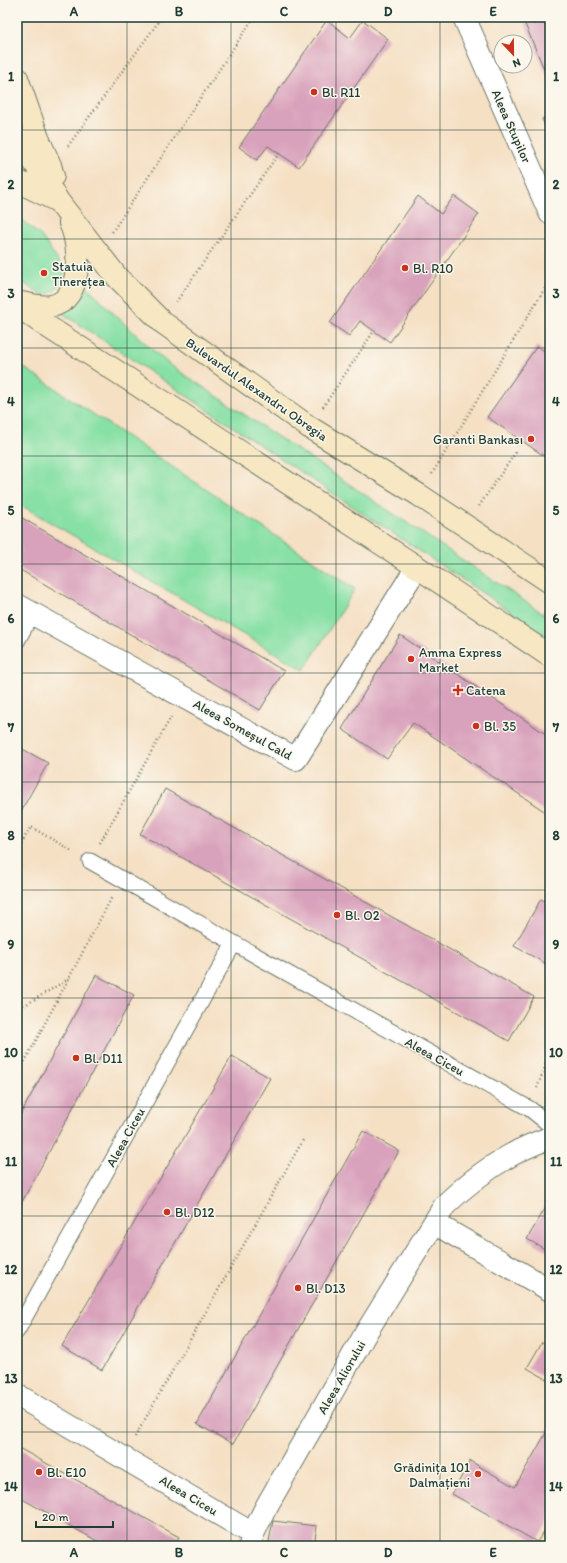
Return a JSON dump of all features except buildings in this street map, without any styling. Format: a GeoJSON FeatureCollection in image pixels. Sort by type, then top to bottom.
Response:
{"type":"FeatureCollection","features":[{"type":"Feature","properties":{"kind":"main road"},"geometry":{"type":"LineString","coordinates":[[17,78],[38,138],[50,165],[58,201],[72,227],[78,252],[75,283],[66,299],[51,306],[17,302]]}},
{"type":"Feature","properties":{"kind":"main road","name":"Bulevardul Alexandru Obregia"},"geometry":{"type":"LineString","coordinates":[[17,139],[36,164],[58,201],[116,277],[162,322],[309,428],[419,495],[550,582]]}},
{"type":"Feature","properties":{"kind":"main road"},"geometry":{"type":"LineString","coordinates":[[17,181],[58,201]]}},
{"type":"Feature","properties":{"kind":"main road"},"geometry":{"type":"LineString","coordinates":[[17,305],[39,321],[417,567],[550,656]]}},
{"type":"Feature","properties":{"kind":"street","name":"Aleea Stupilor"},"geometry":{"type":"LineString","coordinates":[[464,17],[550,213]]}},
{"type":"Feature","properties":{"kind":"street","name":"Aleea Someșul Cald"},"geometry":{"type":"LineString","coordinates":[[25,610],[296,759],[417,567]]}},
{"type":"Feature","properties":{"kind":"street","name":"Aleea Aliorului"},"geometry":{"type":"LineString","coordinates":[[251,1540],[265,1509],[367,1331],[446,1205],[476,1178],[517,1151],[550,1138]]}},
{"type":"Feature","properties":{"kind":"street"},"geometry":{"type":"LineString","coordinates":[[434,1222],[550,1290]]}},
{"type":"Feature","properties":{"kind":"street","name":"Aleea Ciceu"},"geometry":{"type":"LineString","coordinates":[[17,1394],[124,1457],[251,1540]]}},
{"type":"Feature","properties":{"kind":"lane","name":"Aleea Someșul Cald"},"geometry":{"type":"LineString","coordinates":[[17,641],[25,610]]}},
{"type":"Feature","properties":{"kind":"lane","name":"Aleea Ciceu"},"geometry":{"type":"LineString","coordinates":[[90,861],[530,1109],[550,1125]]}},
{"type":"Feature","properties":{"kind":"lane","name":"Aleea Ciceu"},"geometry":{"type":"LineString","coordinates":[[17,1331],[234,943]]}},
{"type":"Feature","properties":{"kind":"path"},"geometry":{"type":"LineString","coordinates":[[50,165],[74,140],[162,17]]}},
{"type":"Feature","properties":{"kind":"path"},"geometry":{"type":"LineString","coordinates":[[98,253],[254,17]]}},
{"type":"Feature","properties":{"kind":"path"},"geometry":{"type":"LineString","coordinates":[[162,322],[279,153]]}},
{"type":"Feature","properties":{"kind":"path"},"geometry":{"type":"LineString","coordinates":[[419,495],[550,280]]}},
{"type":"Feature","properties":{"kind":"path"},"geometry":{"type":"LineString","coordinates":[[309,428],[374,331]]}},
{"type":"Feature","properties":{"kind":"path"},"geometry":{"type":"LineString","coordinates":[[466,527],[516,452]]}},
{"type":"Feature","properties":{"kind":"path"},"geometry":{"type":"LineString","coordinates":[[17,850],[31,827],[90,861],[183,697]]}},
{"type":"Feature","properties":{"kind":"path"},"geometry":{"type":"LineString","coordinates":[[17,1076],[122,879]]}},
{"type":"Feature","properties":{"kind":"path"},"geometry":{"type":"LineString","coordinates":[[17,1010],[70,978]]}},
{"type":"Feature","properties":{"kind":"path"},"geometry":{"type":"LineString","coordinates":[[530,1109],[550,1053]]}},
{"type":"Feature","properties":{"kind":"path"},"geometry":{"type":"LineString","coordinates":[[124,1457],[304,1140]]}},
{"type":"Feature","properties":{"kind":"green space"},"geometry":{"type":"Polygon","coordinates":[[[17,216],[42,237],[65,271],[62,281],[58,287],[52,292],[43,296],[17,279],[17,216]]]}},
{"type":"Feature","properties":{"kind":"green space"},"geometry":{"type":"Polygon","coordinates":[[[83,282],[147,345],[170,365],[550,618],[550,638],[59,311],[83,282]]]}},
{"type":"Feature","properties":{"kind":"green space"},"geometry":{"type":"Polygon","coordinates":[[[17,363],[355,589],[304,670],[17,503],[17,363]]]}},
{"type":"Feature","properties":{"kind":"place","name":"Bl. R11"},"geometry":{"type":"Point","coordinates":[314,92]}},
{"type":"Feature","properties":{"kind":"place","name":"Bl. R10"},"geometry":{"type":"Point","coordinates":[405,268]}},
{"type":"Feature","properties":{"kind":"place","name":"Statuia Tinerețea"},"geometry":{"type":"Point","coordinates":[44,273]}},
{"type":"Feature","properties":{"kind":"place","name":"Garanti Bankası"},"geometry":{"type":"Point","coordinates":[531,439]}},
{"type":"Feature","properties":{"kind":"place","name":"Amma Express Market"},"geometry":{"type":"Point","coordinates":[411,659]}},
{"type":"Feature","properties":{"kind":"place","name":"Catena"},"geometry":{"type":"Point","coordinates":[458,690]}},
{"type":"Feature","properties":{"kind":"place","name":"Bl. 35"},"geometry":{"type":"Point","coordinates":[476,726]}},
{"type":"Feature","properties":{"kind":"place","name":"Bl. O2"},"geometry":{"type":"Point","coordinates":[337,915]}},
{"type":"Feature","properties":{"kind":"place","name":"Bl. D11"},"geometry":{"type":"Point","coordinates":[76,1058]}},
{"type":"Feature","properties":{"kind":"place","name":"Bl. D12"},"geometry":{"type":"Point","coordinates":[167,1212]}},
{"type":"Feature","properties":{"kind":"place","name":"Bl. D13"},"geometry":{"type":"Point","coordinates":[298,1288]}},
{"type":"Feature","properties":{"kind":"place","name":"Bl. E10"},"geometry":{"type":"Point","coordinates":[39,1472]}},
{"type":"Feature","properties":{"kind":"place","name":"Grădinița 101 Dalmațieni"},"geometry":{"type":"Point","coordinates":[478,1474]}}]}
